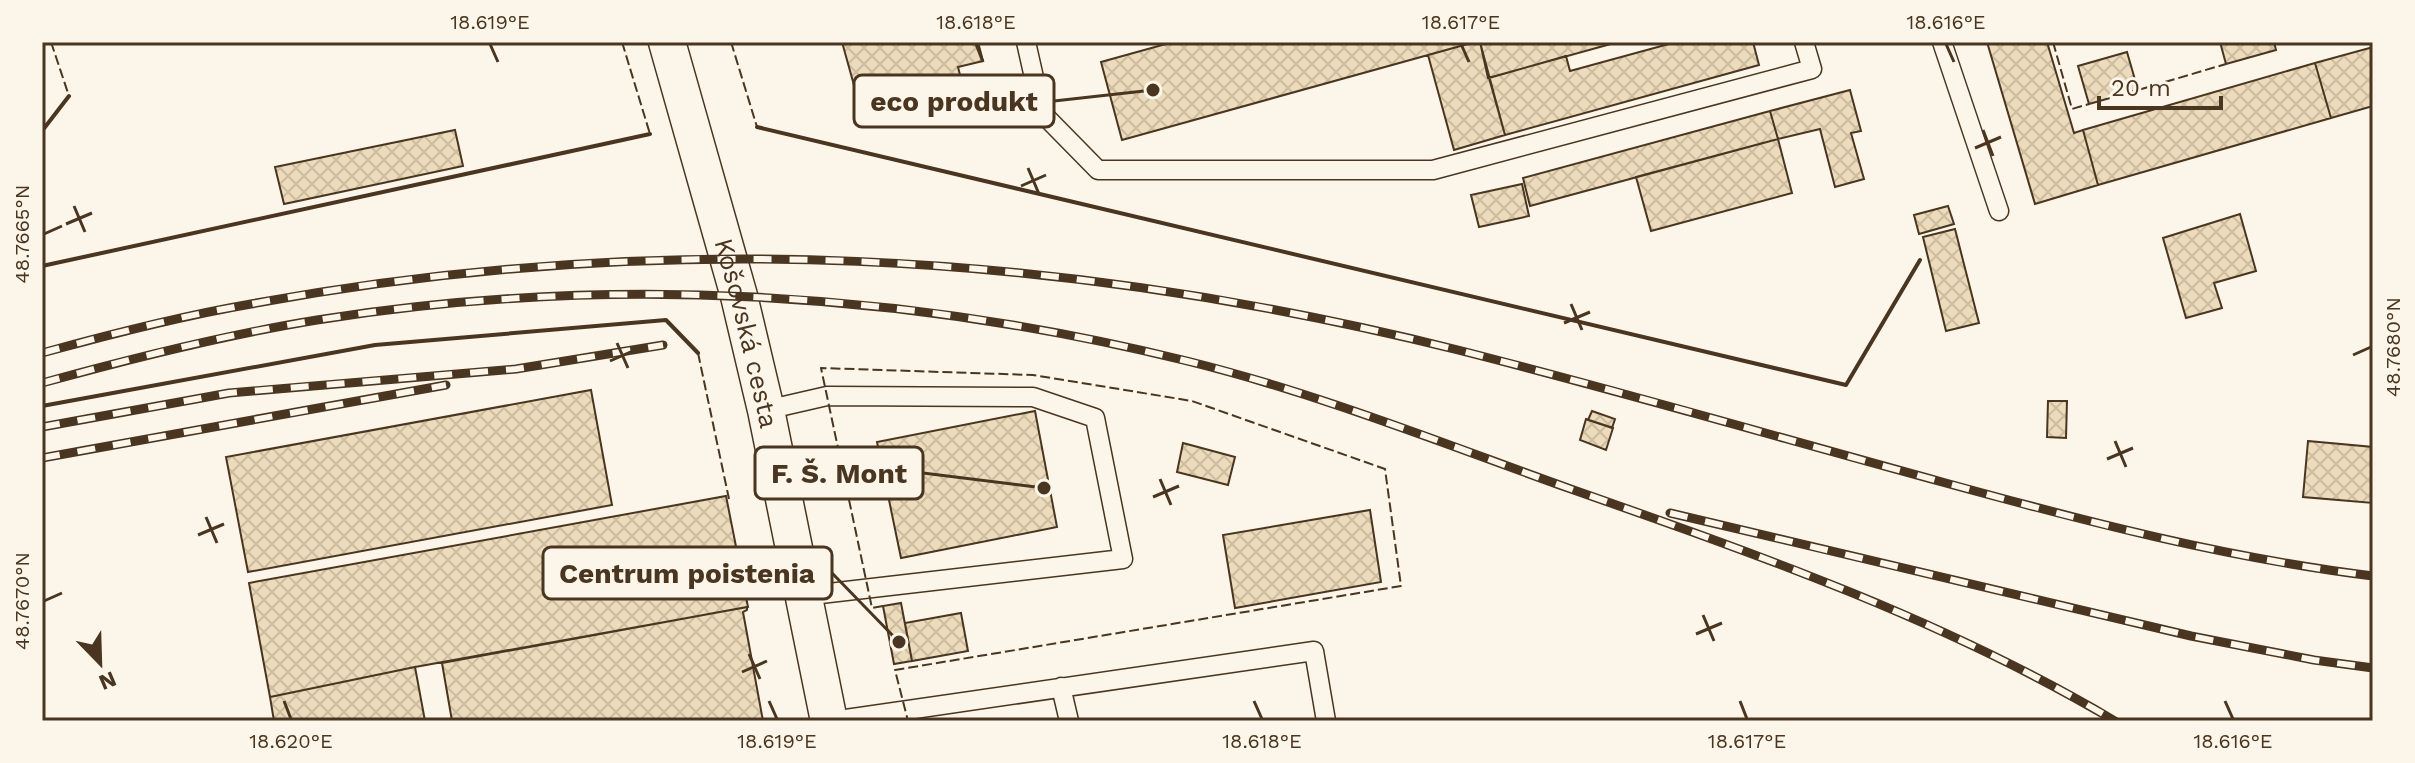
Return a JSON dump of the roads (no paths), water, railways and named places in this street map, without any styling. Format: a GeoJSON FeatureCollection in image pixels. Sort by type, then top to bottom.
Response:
{"type":"FeatureCollection","features":[{"type":"Feature","properties":{"kind":"street","name":"Košovská cesta"},"geometry":{"type":"LineString","coordinates":[[667,42],[739,296],[766,410],[830,721]]}},
{"type":"Feature","properties":{"kind":"lane"},"geometry":{"type":"LineString","coordinates":[[1026,42],[1042,113],[1098,170],[1433,170],[1812,69],[1804,42]]}},
{"type":"Feature","properties":{"kind":"lane"},"geometry":{"type":"LineString","coordinates":[[1942,42],[1999,211]]}},
{"type":"Feature","properties":{"kind":"lane"},"geometry":{"type":"LineString","coordinates":[[766,410],[827,396],[1033,397],[1095,418],[1123,559],[803,596]]}},
{"type":"Feature","properties":{"kind":"lane"},"geometry":{"type":"LineString","coordinates":[[830,721],[1314,651],[1326,721]]}},
{"type":"Feature","properties":{"kind":"lane"},"geometry":{"type":"LineString","coordinates":[[1061,687],[1069,721]]}},
{"type":"Feature","properties":{"kind":"railway"},"geometry":{"type":"LineString","coordinates":[[42,353],[146,326],[251,304],[403,280],[555,265],[706,259],[857,261],[1008,272],[1158,290],[1308,316],[1458,350],[2102,524],[2209,549],[2373,576]]}},
{"type":"Feature","properties":{"kind":"railway"},"geometry":{"type":"LineString","coordinates":[[42,383],[282,326],[426,306],[535,297],[645,294],[754,297],[863,305],[972,319],[1080,337],[1187,361],[1284,388],[1379,420],[1848,591],[1983,651],[2115,721]]}},
{"type":"Feature","properties":{"kind":"railway"},"geometry":{"type":"LineString","coordinates":[[42,427],[229,393],[516,369],[663,345]]}},
{"type":"Feature","properties":{"kind":"railway"},"geometry":{"type":"LineString","coordinates":[[42,458],[446,385]]}},
{"type":"Feature","properties":{"kind":"railway"},"geometry":{"type":"LineString","coordinates":[[1670,513],[2191,636],[2373,668]]}},
{"type":"Feature","properties":{"kind":"place","name":"eco produkt"},"geometry":{"type":"Point","coordinates":[1153,90]}},
{"type":"Feature","properties":{"kind":"place","name":"F. Š. Mont"},"geometry":{"type":"Point","coordinates":[1044,488]}},
{"type":"Feature","properties":{"kind":"place","name":"Centrum poistenia"},"geometry":{"type":"Point","coordinates":[899,642]}}]}
